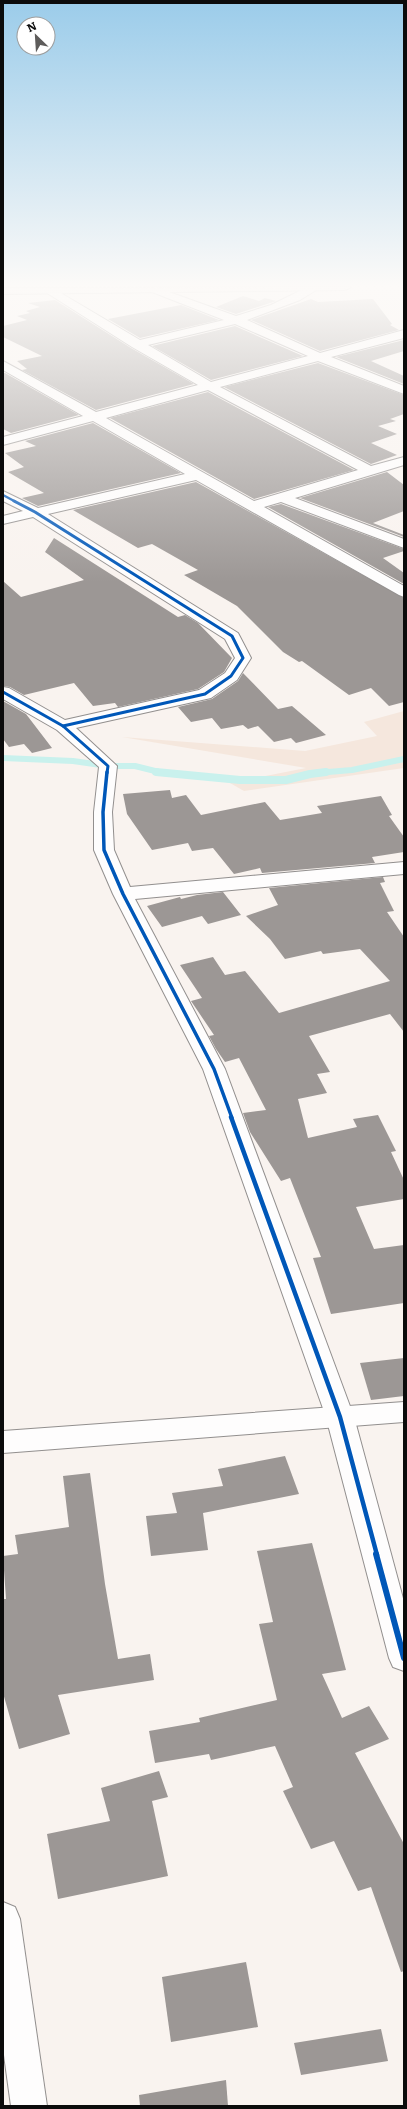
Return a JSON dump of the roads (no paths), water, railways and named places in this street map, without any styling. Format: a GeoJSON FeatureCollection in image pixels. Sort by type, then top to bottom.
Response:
{"type":"FeatureCollection","features":[{"type":"Feature","properties":{"kind":"street"},"geometry":{"type":"LineString","coordinates":[[40,385],[199,474],[252,506],[404,592]]}},
{"type":"Feature","properties":{"kind":"street"},"geometry":{"type":"LineString","coordinates":[[392,385],[404,390]]}},
{"type":"Feature","properties":{"kind":"street"},"geometry":{"type":"LineString","coordinates":[[3,441],[209,386],[370,471]]}},
{"type":"Feature","properties":{"kind":"street"},"geometry":{"type":"LineString","coordinates":[[252,506],[404,461]]}},
{"type":"Feature","properties":{"kind":"street"},"geometry":{"type":"LineString","coordinates":[[3,520],[199,474]]}},
{"type":"Feature","properties":{"kind":"street"},"geometry":{"type":"LineString","coordinates":[[3,495],[35,512],[232,636],[243,658],[231,676],[205,694],[63,726]]}},
{"type":"Feature","properties":{"kind":"street"},"geometry":{"type":"LineString","coordinates":[[281,497],[404,544]]}},
{"type":"Feature","properties":{"kind":"street"},"geometry":{"type":"LineString","coordinates":[[3,692],[63,726],[108,766],[103,812],[104,850],[123,894],[214,1068],[340,1417],[404,1658]]}},
{"type":"Feature","properties":{"kind":"street"},"geometry":{"type":"LineString","coordinates":[[123,894],[403,870]]}},
{"type":"Feature","properties":{"kind":"street"},"geometry":{"type":"LineString","coordinates":[[3,1442],[404,1412]]}},
{"type":"Feature","properties":{"kind":"street"},"geometry":{"type":"LineString","coordinates":[[3,1919],[29,2106]]}},
{"type":"Feature","properties":{"kind":"waterway"},"geometry":{"type":"LineString","coordinates":[[3,758],[73,761],[108,766],[135,766],[161,772]]}},
{"type":"Feature","properties":{"kind":"waterway"},"geometry":{"type":"LineString","coordinates":[[322,772],[352,770],[404,759]]}},
{"type":"Feature","properties":{"kind":"waterway"},"geometry":{"type":"LineString","coordinates":[[156,772],[161,772]]}},
{"type":"Feature","properties":{"kind":"waterway"},"geometry":{"type":"LineString","coordinates":[[161,772],[240,780],[286,780],[322,772]]}},
{"type":"Feature","properties":{"kind":"waterway"},"geometry":{"type":"LineString","coordinates":[[316,773],[322,772]]}},
{"type":"Feature","properties":{"kind":"waterway"},"geometry":{"type":"LineString","coordinates":[[322,772],[326,772]]}}]}
